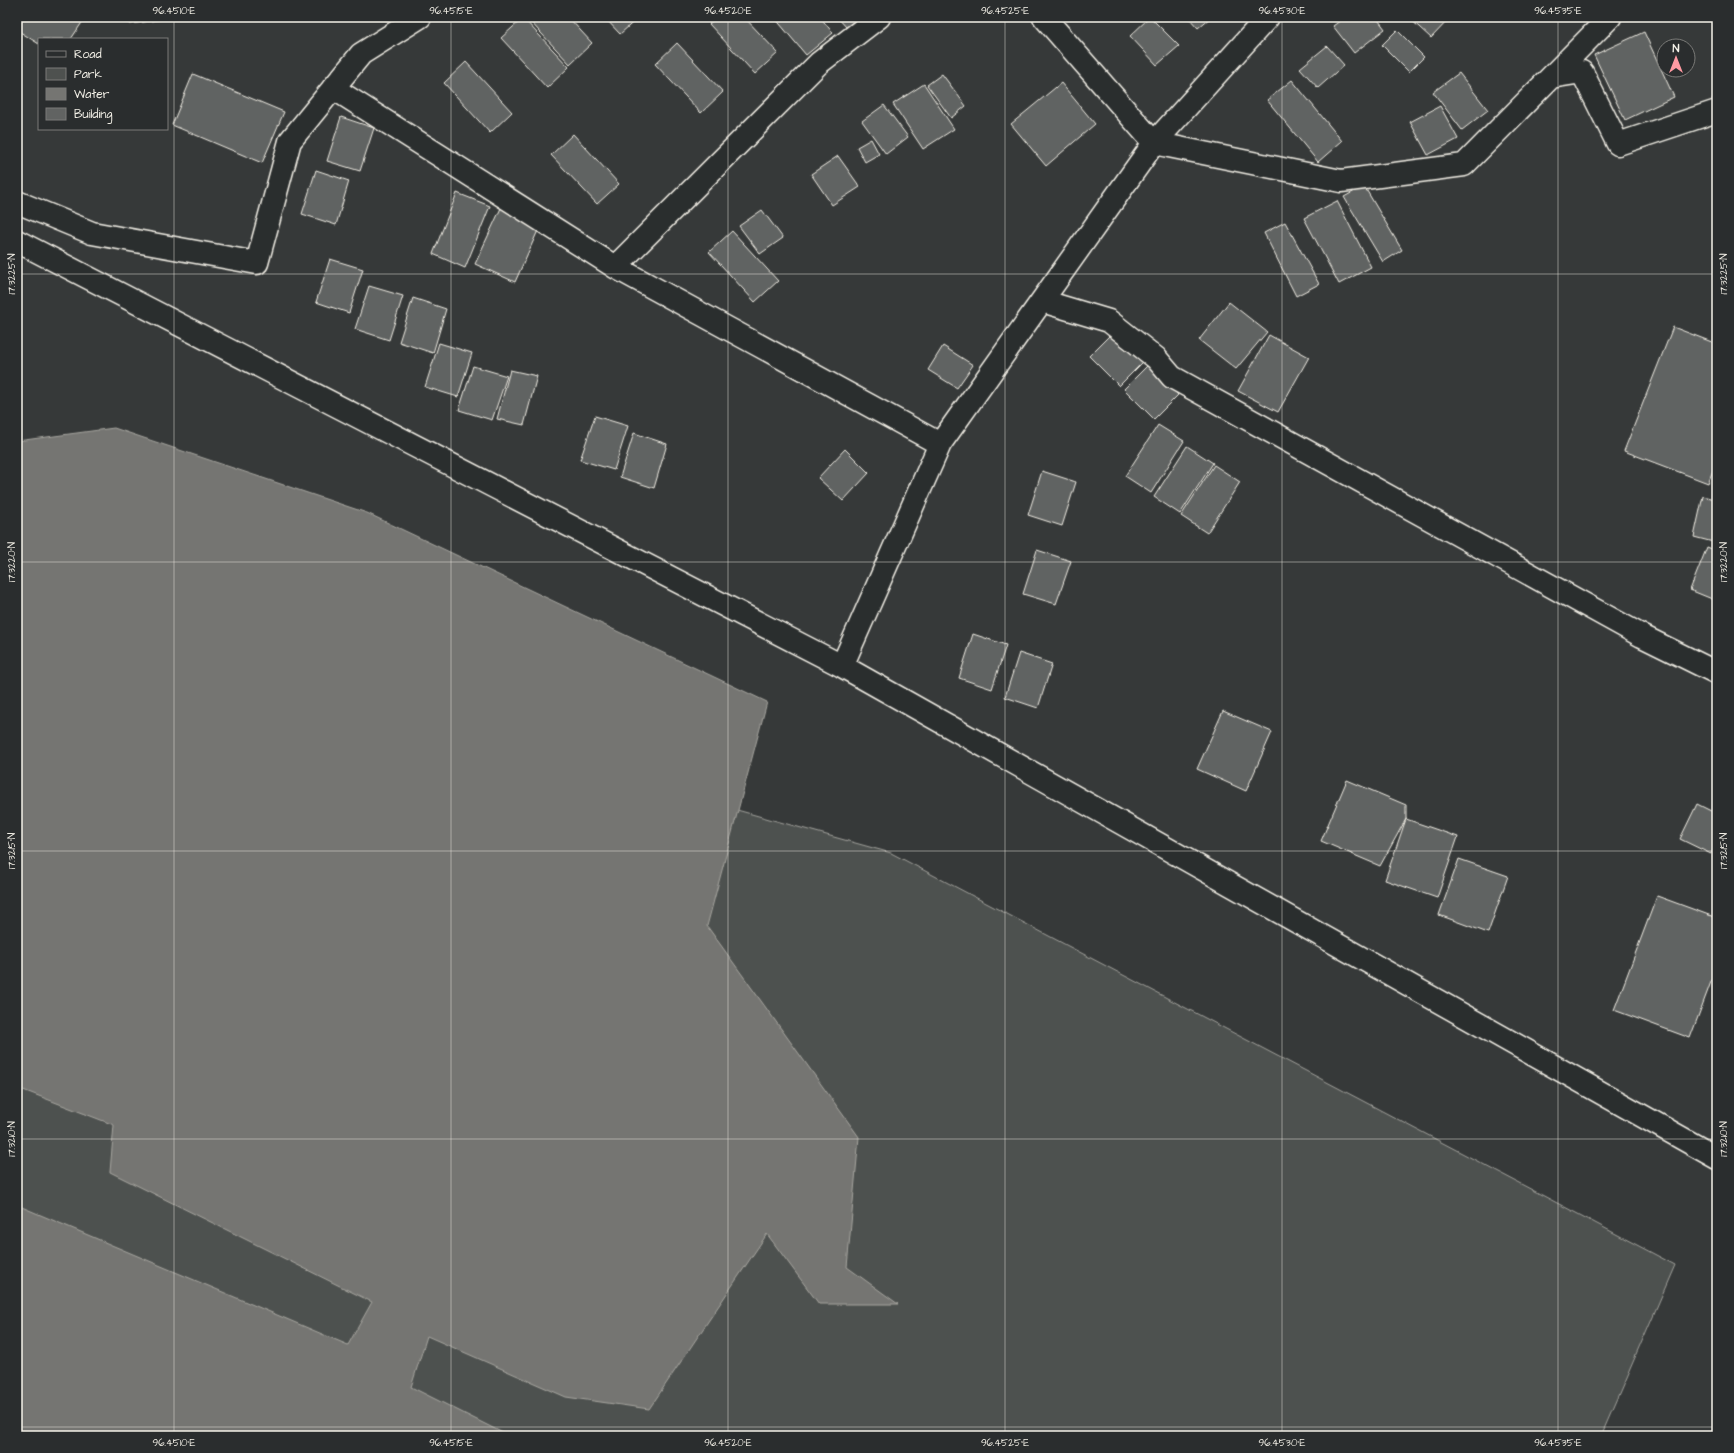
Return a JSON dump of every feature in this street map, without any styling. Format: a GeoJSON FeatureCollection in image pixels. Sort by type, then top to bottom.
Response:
{"type":"FeatureCollection","features":[{"type":"Feature","properties":{"kind":"street"},"geometry":{"type":"LineString","coordinates":[[17,202],[92,233],[257,263],[290,142],[361,54],[420,17]]}},
{"type":"Feature","properties":{"kind":"street"},"geometry":{"type":"LineString","coordinates":[[615,267],[818,63],[879,17]]}},
{"type":"Feature","properties":{"kind":"street"},"geometry":{"type":"LineString","coordinates":[[1044,17],[1154,143],[1341,181],[1464,165],[1610,17]]}},
{"type":"Feature","properties":{"kind":"street"},"geometry":{"type":"LineString","coordinates":[[842,666],[940,444],[1154,143],[1268,17]]}},
{"type":"Feature","properties":{"kind":"street"},"geometry":{"type":"LineString","coordinates":[[1551,77],[1582,72],[1618,144],[1717,111]]}},
{"type":"Feature","properties":{"kind":"street"},"geometry":{"type":"LineString","coordinates":[[333,88],[615,267],[940,444]]}},
{"type":"Feature","properties":{"kind":"street"},"geometry":{"type":"LineString","coordinates":[[17,241],[842,666],[1717,1158]]}},
{"type":"Feature","properties":{"kind":"street"},"geometry":{"type":"LineString","coordinates":[[1042,301],[1109,321],[1156,358],[1172,377],[1642,636],[1717,673]]}},
{"type":"Feature","properties":{"kind":"green space"},"geometry":{"type":"Polygon","coordinates":[[[17,609],[891,853],[1675,1265],[1601,1436],[17,1436],[17,609]]]}},
{"type":"Feature","properties":{"kind":"water"},"geometry":{"type":"Polygon","coordinates":[[[114,428],[367,513],[767,702],[707,926],[859,1137],[847,1267],[898,1304],[819,1304],[767,1234],[649,1409],[566,1397],[427,1336],[411,1387],[509,1436],[17,1436],[17,1205],[348,1345],[372,1302],[110,1172],[114,1125],[18,1088],[17,441],[114,428]]]}},
{"type":"Feature","properties":{"kind":"building"},"geometry":{"type":"Polygon","coordinates":[[[24,17],[85,18],[72,38],[38,38],[38,43],[17,30],[24,17]]]}},
{"type":"Feature","properties":{"kind":"building"},"geometry":{"type":"Polygon","coordinates":[[[129,17],[178,17],[130,24],[129,17]]]}},
{"type":"Feature","properties":{"kind":"building"},"geometry":{"type":"Polygon","coordinates":[[[526,17],[568,17],[592,43],[570,64],[526,17]]]}},
{"type":"Feature","properties":{"kind":"building"},"geometry":{"type":"Polygon","coordinates":[[[604,17],[639,17],[620,34],[604,17]]]}},
{"type":"Feature","properties":{"kind":"building"},"geometry":{"type":"Polygon","coordinates":[[[717,17],[744,17],[778,53],[755,74],[709,24],[717,17]]]}},
{"type":"Feature","properties":{"kind":"building"},"geometry":{"type":"Polygon","coordinates":[[[774,17],[820,17],[833,33],[806,55],[774,17]]]}},
{"type":"Feature","properties":{"kind":"building"},"geometry":{"type":"Polygon","coordinates":[[[837,17],[860,17],[847,28],[837,17]]]}},
{"type":"Feature","properties":{"kind":"building"},"geometry":{"type":"Polygon","coordinates":[[[1150,17],[1179,46],[1157,65],[1130,36],[1150,17]]]}},
{"type":"Feature","properties":{"kind":"building"},"geometry":{"type":"Polygon","coordinates":[[[1188,17],[1211,17],[1198,28],[1188,17]]]}},
{"type":"Feature","properties":{"kind":"building"},"geometry":{"type":"Polygon","coordinates":[[[1345,17],[1376,17],[1385,29],[1354,53],[1333,26],[1345,17]]]}},
{"type":"Feature","properties":{"kind":"building"},"geometry":{"type":"Polygon","coordinates":[[[1408,17],[1451,17],[1431,38],[1408,17]]]}},
{"type":"Feature","properties":{"kind":"building"},"geometry":{"type":"Polygon","coordinates":[[[523,18],[569,67],[547,88],[501,38],[523,18]]]}},
{"type":"Feature","properties":{"kind":"building"},"geometry":{"type":"Polygon","coordinates":[[[1397,30],[1424,57],[1409,72],[1382,45],[1397,30]]]}},
{"type":"Feature","properties":{"kind":"building"},"geometry":{"type":"Polygon","coordinates":[[[1644,32],[1656,58],[1656,78],[1665,78],[1674,97],[1625,120],[1594,55],[1644,32]]]}},
{"type":"Feature","properties":{"kind":"building"},"geometry":{"type":"Polygon","coordinates":[[[677,43],[723,92],[701,113],[655,64],[677,43]]]}},
{"type":"Feature","properties":{"kind":"building"},"geometry":{"type":"Polygon","coordinates":[[[1327,46],[1344,65],[1318,88],[1300,68],[1327,46]]]}},
{"type":"Feature","properties":{"kind":"building"},"geometry":{"type":"Polygon","coordinates":[[[466,62],[512,112],[490,133],[444,83],[466,62]]]}},
{"type":"Feature","properties":{"kind":"building"},"geometry":{"type":"Polygon","coordinates":[[[1459,73],[1488,110],[1462,130],[1433,92],[1459,73]]]}},
{"type":"Feature","properties":{"kind":"building"},"geometry":{"type":"Polygon","coordinates":[[[193,74],[284,112],[262,163],[172,125],[193,74]]]}},
{"type":"Feature","properties":{"kind":"building"},"geometry":{"type":"Polygon","coordinates":[[[942,74],[966,106],[951,118],[927,85],[942,74]]]}},
{"type":"Feature","properties":{"kind":"building"},"geometry":{"type":"Polygon","coordinates":[[[1292,80],[1342,141],[1318,162],[1267,100],[1292,80]]]}},
{"type":"Feature","properties":{"kind":"building"},"geometry":{"type":"Polygon","coordinates":[[[1061,83],[1095,124],[1046,166],[1011,124],[1061,83]]]}},
{"type":"Feature","properties":{"kind":"building"},"geometry":{"type":"Polygon","coordinates":[[[924,84],[954,129],[923,149],[893,104],[924,84]]]}},
{"type":"Feature","properties":{"kind":"building"},"geometry":{"type":"Polygon","coordinates":[[[884,105],[908,137],[886,154],[862,121],[884,105]]]}},
{"type":"Feature","properties":{"kind":"building"},"geometry":{"type":"Polygon","coordinates":[[[1440,106],[1458,139],[1428,155],[1410,122],[1440,106]]]}},
{"type":"Feature","properties":{"kind":"building"},"geometry":{"type":"Polygon","coordinates":[[[341,117],[374,128],[360,171],[327,161],[341,117]]]}},
{"type":"Feature","properties":{"kind":"building"},"geometry":{"type":"Polygon","coordinates":[[[573,134],[619,184],[597,204],[551,155],[573,134]]]}},
{"type":"Feature","properties":{"kind":"building"},"geometry":{"type":"Polygon","coordinates":[[[871,139],[879,154],[865,162],[857,147],[871,139]]]}},
{"type":"Feature","properties":{"kind":"building"},"geometry":{"type":"Polygon","coordinates":[[[838,156],[860,187],[832,205],[811,174],[838,156]]]}},
{"type":"Feature","properties":{"kind":"building"},"geometry":{"type":"Polygon","coordinates":[[[316,170],[349,181],[336,225],[302,214],[316,170]]]}},
{"type":"Feature","properties":{"kind":"building"},"geometry":{"type":"Polygon","coordinates":[[[1364,186],[1402,250],[1383,262],[1344,197],[1364,186]]]}},
{"type":"Feature","properties":{"kind":"building"},"geometry":{"type":"Polygon","coordinates":[[[457,193],[490,206],[465,268],[433,254],[457,193]]]}},
{"type":"Feature","properties":{"kind":"building"},"geometry":{"type":"Polygon","coordinates":[[[1337,201],[1371,267],[1339,284],[1304,218],[1337,201]]]}},
{"type":"Feature","properties":{"kind":"building"},"geometry":{"type":"Polygon","coordinates":[[[501,208],[540,226],[515,282],[475,264],[501,208]]]}},
{"type":"Feature","properties":{"kind":"building"},"geometry":{"type":"Polygon","coordinates":[[[762,210],[783,238],[760,254],[739,226],[762,210]]]}},
{"type":"Feature","properties":{"kind":"building"},"geometry":{"type":"Polygon","coordinates":[[[1285,222],[1319,284],[1296,296],[1264,233],[1285,222]]]}},
{"type":"Feature","properties":{"kind":"building"},"geometry":{"type":"Polygon","coordinates":[[[732,231],[778,281],[755,302],[709,252],[732,231]]]}},
{"type":"Feature","properties":{"kind":"building"},"geometry":{"type":"Polygon","coordinates":[[[330,259],[363,269],[349,313],[316,302],[330,259]]]}},
{"type":"Feature","properties":{"kind":"building"},"geometry":{"type":"Polygon","coordinates":[[[369,286],[403,296],[389,340],[355,329],[369,286]]]}},
{"type":"Feature","properties":{"kind":"building"},"geometry":{"type":"Polygon","coordinates":[[[413,298],[446,309],[433,353],[399,342],[413,298]]]}},
{"type":"Feature","properties":{"kind":"building"},"geometry":{"type":"Polygon","coordinates":[[[1229,302],[1267,332],[1236,369],[1199,340],[1229,302]]]}},
{"type":"Feature","properties":{"kind":"building"},"geometry":{"type":"Polygon","coordinates":[[[1673,327],[1717,344],[1717,460],[1708,483],[1624,451],[1673,327]]]}},
{"type":"Feature","properties":{"kind":"building"},"geometry":{"type":"Polygon","coordinates":[[[1113,332],[1143,362],[1119,386],[1089,356],[1113,332]]]}},
{"type":"Feature","properties":{"kind":"building"},"geometry":{"type":"Polygon","coordinates":[[[1269,335],[1309,357],[1278,412],[1238,391],[1269,335]]]}},
{"type":"Feature","properties":{"kind":"building"},"geometry":{"type":"Polygon","coordinates":[[[439,343],[472,353],[458,397],[425,387],[439,343]]]}},
{"type":"Feature","properties":{"kind":"building"},"geometry":{"type":"Polygon","coordinates":[[[943,346],[973,365],[957,388],[928,370],[943,346]]]}},
{"type":"Feature","properties":{"kind":"building"},"geometry":{"type":"Polygon","coordinates":[[[1148,365],[1178,395],[1154,419],[1124,389],[1148,365]]]}},
{"type":"Feature","properties":{"kind":"building"},"geometry":{"type":"Polygon","coordinates":[[[473,366],[507,376],[492,420],[459,410],[473,366]]]}},
{"type":"Feature","properties":{"kind":"building"},"geometry":{"type":"Polygon","coordinates":[[[510,370],[537,376],[524,425],[497,419],[510,370]]]}},
{"type":"Feature","properties":{"kind":"building"},"geometry":{"type":"Polygon","coordinates":[[[595,416],[628,426],[614,470],[580,460],[595,416]]]}},
{"type":"Feature","properties":{"kind":"building"},"geometry":{"type":"Polygon","coordinates":[[[1158,425],[1184,441],[1151,493],[1125,476],[1158,425]]]}},
{"type":"Feature","properties":{"kind":"building"},"geometry":{"type":"Polygon","coordinates":[[[634,433],[667,444],[654,488],[620,477],[634,433]]]}},
{"type":"Feature","properties":{"kind":"building"},"geometry":{"type":"Polygon","coordinates":[[[1187,446],[1213,463],[1180,514],[1154,497],[1187,446]]]}},
{"type":"Feature","properties":{"kind":"building"},"geometry":{"type":"Polygon","coordinates":[[[845,449],[869,473],[843,501],[818,478],[845,449]]]}},
{"type":"Feature","properties":{"kind":"building"},"geometry":{"type":"Polygon","coordinates":[[[1214,465],[1240,482],[1207,533],[1181,516],[1214,465]]]}},
{"type":"Feature","properties":{"kind":"building"},"geometry":{"type":"Polygon","coordinates":[[[1042,471],[1076,482],[1062,526],[1028,515],[1042,471]]]}},
{"type":"Feature","properties":{"kind":"building"},"geometry":{"type":"Polygon","coordinates":[[[1703,496],[1717,500],[1717,543],[1694,537],[1703,496]]]}},
{"type":"Feature","properties":{"kind":"building"},"geometry":{"type":"Polygon","coordinates":[[[1707,547],[1717,551],[1717,601],[1690,590],[1707,547]]]}},
{"type":"Feature","properties":{"kind":"building"},"geometry":{"type":"Polygon","coordinates":[[[1037,550],[1071,561],[1056,604],[1023,594],[1037,550]]]}},
{"type":"Feature","properties":{"kind":"building"},"geometry":{"type":"Polygon","coordinates":[[[973,634],[1006,645],[992,689],[959,678],[973,634]]]}},
{"type":"Feature","properties":{"kind":"building"},"geometry":{"type":"Polygon","coordinates":[[[1019,653],[1052,664],[1038,708],[1005,697],[1019,653]]]}},
{"type":"Feature","properties":{"kind":"building"},"geometry":{"type":"Polygon","coordinates":[[[1223,711],[1272,732],[1246,791],[1197,769],[1223,711]]]}},
{"type":"Feature","properties":{"kind":"building"},"geometry":{"type":"Polygon","coordinates":[[[1347,780],[1406,805],[1406,819],[1380,866],[1321,841],[1347,780]]]}},
{"type":"Feature","properties":{"kind":"building"},"geometry":{"type":"Polygon","coordinates":[[[1697,804],[1717,814],[1717,842],[1711,854],[1680,839],[1697,804]]]}},
{"type":"Feature","properties":{"kind":"building"},"geometry":{"type":"Polygon","coordinates":[[[1406,819],[1458,837],[1437,898],[1385,880],[1406,819]]]}},
{"type":"Feature","properties":{"kind":"building"},"geometry":{"type":"Polygon","coordinates":[[[1459,859],[1508,876],[1488,933],[1439,915],[1459,859]]]}},
{"type":"Feature","properties":{"kind":"building"},"geometry":{"type":"Polygon","coordinates":[[[1657,896],[1717,918],[1717,966],[1690,1038],[1614,1010],[1657,896]]]}}]}
